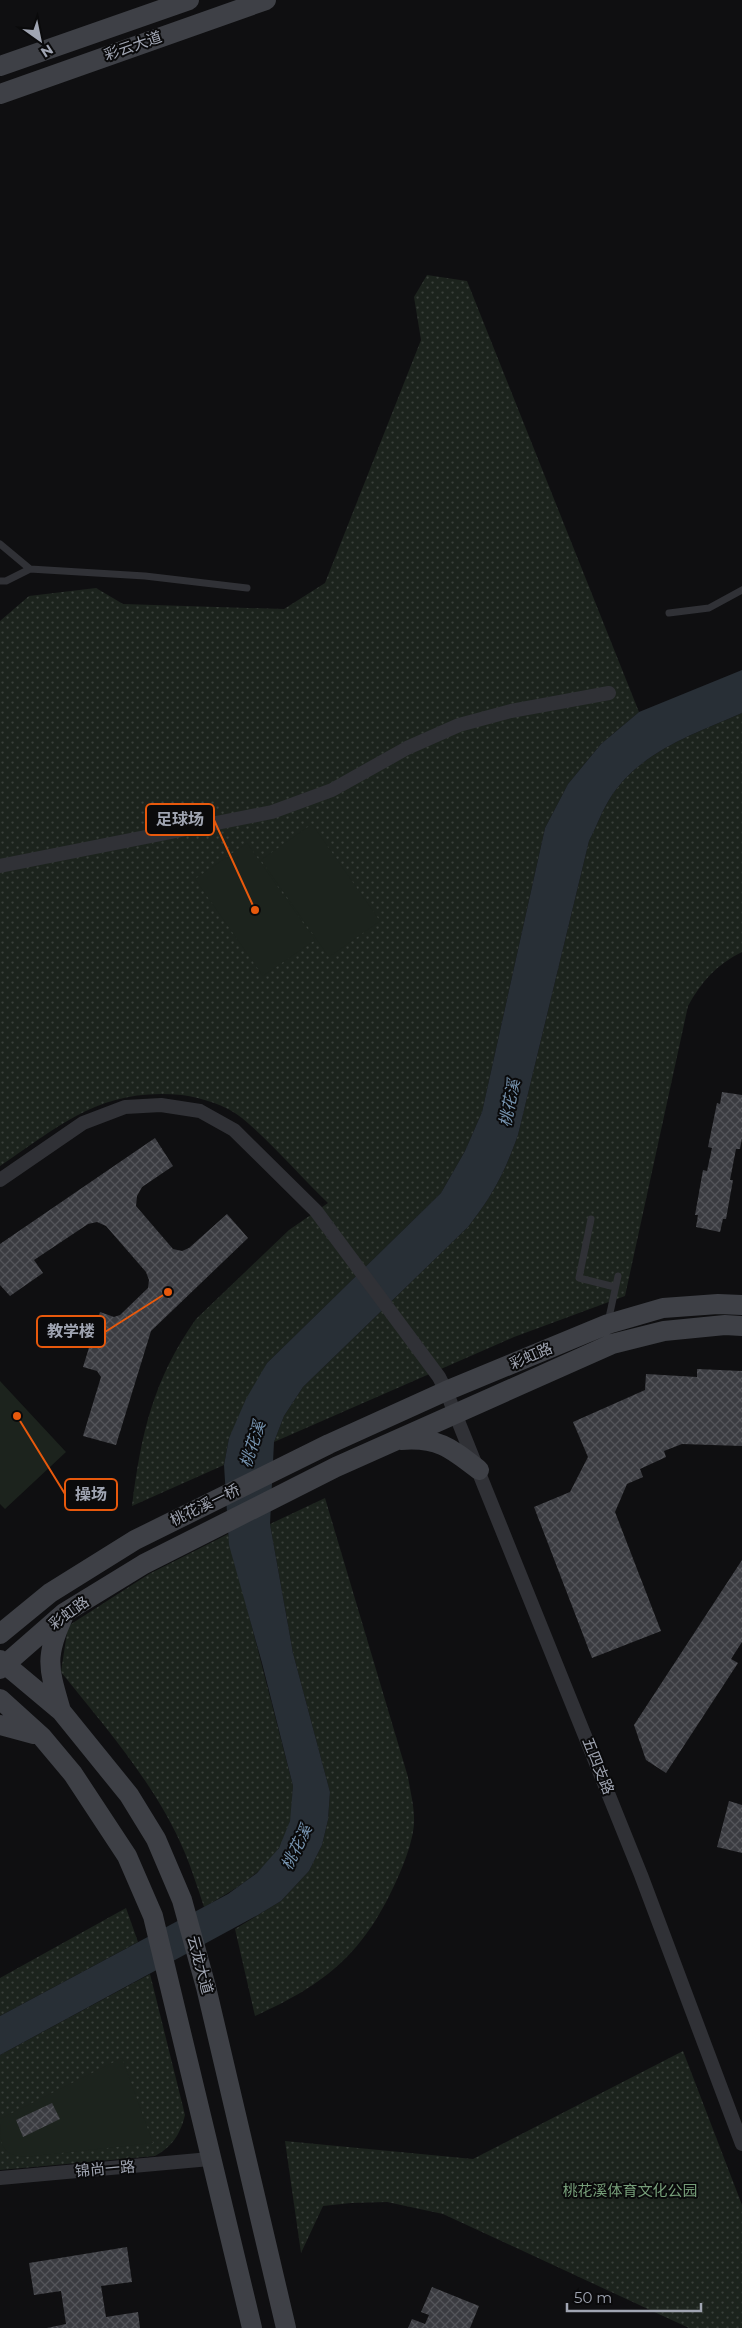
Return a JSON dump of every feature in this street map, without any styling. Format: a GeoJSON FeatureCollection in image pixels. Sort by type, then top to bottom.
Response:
{"type":"FeatureCollection","features":[{"type":"Feature","properties":{"kind":"main road","name":"彩云大道"},"geometry":{"type":"LineString","coordinates":[[0,66],[189,0]]}},
{"type":"Feature","properties":{"kind":"main road","name":"彩云大道"},"geometry":{"type":"LineString","coordinates":[[0,94],[266,0]]}},
{"type":"Feature","properties":{"kind":"main road","name":"彩虹路"},"geometry":{"type":"LineString","coordinates":[[329,1444],[442,1384],[608,1324],[663,1308],[718,1304],[742,1306]]}},
{"type":"Feature","properties":{"kind":"main road","name":"彩虹路"},"geometry":{"type":"LineString","coordinates":[[336,1467],[455,1412],[612,1344],[664,1331],[724,1325],[742,1326]]}},
{"type":"Feature","properties":{"kind":"main road"},"geometry":{"type":"LineString","coordinates":[[392,1441],[418,1439],[435,1441],[450,1447],[479,1470]]}},
{"type":"Feature","properties":{"kind":"main road","name":"桃花溪一桥"},"geometry":{"type":"LineString","coordinates":[[135,1540],[329,1444]]}},
{"type":"Feature","properties":{"kind":"main road","name":"桃花溪一桥"},"geometry":{"type":"LineString","coordinates":[[144,1564],[336,1467]]}},
{"type":"Feature","properties":{"kind":"main road","name":"彩虹路"},"geometry":{"type":"LineString","coordinates":[[0,1634],[50,1593],[135,1540]]}},
{"type":"Feature","properties":{"kind":"main road","name":"彩虹路"},"geometry":{"type":"LineString","coordinates":[[2,1664],[64,1613],[144,1564]]}},
{"type":"Feature","properties":{"kind":"main road"},"geometry":{"type":"LineString","coordinates":[[0,1615],[50,1593]]}},
{"type":"Feature","properties":{"kind":"main road"},"geometry":{"type":"LineString","coordinates":[[61,1711],[51,1676],[49,1657],[54,1636],[64,1613]]}},
{"type":"Feature","properties":{"kind":"main road","name":"云龙大道"},"geometry":{"type":"LineString","coordinates":[[2,1664],[61,1711],[96,1751],[129,1795],[156,1839],[182,1900],[206,1987],[286,2328]]}},
{"type":"Feature","properties":{"kind":"main road"},"geometry":{"type":"LineString","coordinates":[[0,1699],[42,1736],[73,1774],[127,1856],[153,1916],[174,1999],[210,2160],[252,2328]]}},
{"type":"Feature","properties":{"kind":"main road"},"geometry":{"type":"LineString","coordinates":[[0,1725],[42,1736]]}},
{"type":"Feature","properties":{"kind":"street"},"geometry":{"type":"LineString","coordinates":[[0,866],[272,812],[332,790],[407,748],[459,725],[511,711],[609,693]]}},
{"type":"Feature","properties":{"kind":"street","name":"五四支路"},"geometry":{"type":"LineString","coordinates":[[0,1180],[83,1123],[125,1107],[161,1105],[200,1111],[234,1130],[323,1220],[442,1384],[455,1412],[641,1874],[742,2144]]}},
{"type":"Feature","properties":{"kind":"street","name":"锦尚一路"},"geometry":{"type":"LineString","coordinates":[[0,2178],[210,2160]]}},
{"type":"Feature","properties":{"kind":"lane"},"geometry":{"type":"LineString","coordinates":[[0,544],[30,570]]}},
{"type":"Feature","properties":{"kind":"lane"},"geometry":{"type":"LineString","coordinates":[[0,581],[30,570],[145,576],[247,588]]}},
{"type":"Feature","properties":{"kind":"lane"},"geometry":{"type":"LineString","coordinates":[[669,613],[709,608],[742,590]]}},
{"type":"Feature","properties":{"kind":"lane"},"geometry":{"type":"LineString","coordinates":[[591,1219],[579,1278],[615,1287]]}},
{"type":"Feature","properties":{"kind":"lane"},"geometry":{"type":"LineString","coordinates":[[608,1324],[618,1276]]}},
{"type":"Feature","properties":{"kind":"green space"},"geometry":{"type":"Polygon","coordinates":[[[427,275],[467,281],[639,712],[601,744],[568,784],[545,828],[482,1112],[465,1151],[441,1193],[267,1363],[229,1438],[224,1465],[132,1506],[140,1455],[151,1408],[169,1364],[181,1342],[196,1319],[289,1230],[328,1203],[264,1138],[236,1113],[214,1103],[182,1095],[154,1094],[129,1097],[106,1103],[64,1123],[0,1166],[0,621],[29,596],[96,588],[123,604],[284,609],[325,583],[421,340],[414,297],[427,275]]]}},
{"type":"Feature","properties":{"kind":"green space"},"geometry":{"type":"Polygon","coordinates":[[[742,713],[742,952],[710,974],[688,1006],[625,1296],[514,1337],[274,1442],[284,1416],[303,1387],[468,1227],[497,1184],[518,1135],[589,841],[609,800],[621,783],[651,757],[686,737],[742,713]]]}},
{"type":"Feature","properties":{"kind":"green space"},"geometry":{"type":"Polygon","coordinates":[[[312,824],[380,921],[329,957],[261,860],[312,824]]]}},
{"type":"Feature","properties":{"kind":"green space"},"geometry":{"type":"Polygon","coordinates":[[[247,843],[315,940],[263,976],[195,879],[247,843]]]}},
{"type":"Feature","properties":{"kind":"green space"},"geometry":{"type":"Polygon","coordinates":[[[0,1381],[66,1452],[5,1509],[0,1504],[0,1381]]]}},
{"type":"Feature","properties":{"kind":"green space"},"geometry":{"type":"Polygon","coordinates":[[[325,1498],[408,1777],[413,1803],[414,1825],[409,1848],[398,1877],[372,1926],[358,1945],[342,1962],[304,1991],[255,2016],[235,1929],[281,1901],[309,1871],[322,1845],[328,1820],[330,1792],[293,1653],[270,1524],[325,1498]]]}},
{"type":"Feature","properties":{"kind":"green space"},"geometry":{"type":"Polygon","coordinates":[[[228,1534],[293,1786],[292,1808],[285,1836],[278,1850],[268,1862],[257,1873],[204,1907],[185,1853],[160,1804],[113,1736],[61,1672],[68,1626],[149,1574],[228,1534]]]}},
{"type":"Feature","properties":{"kind":"green space"},"geometry":{"type":"Polygon","coordinates":[[[126,1908],[138,1942],[0,2016],[0,1978],[126,1908]]]}},
{"type":"Feature","properties":{"kind":"green space"},"geometry":{"type":"Polygon","coordinates":[[[150,1974],[185,2115],[181,2129],[171,2144],[155,2156],[0,2170],[0,2055],[150,1974]]]}},
{"type":"Feature","properties":{"kind":"green space","name":"桃花溪体育文化公园"},"geometry":{"type":"Polygon","coordinates":[[[683,2051],[742,2205],[742,2328],[689,2328],[443,2214],[387,2202],[323,2206],[301,2253],[285,2141],[473,2159],[683,2051]]]}},
{"type":"Feature","properties":{"kind":"green space"},"geometry":{"type":"Polygon","coordinates":[[[122,2058],[153,2143],[24,2157],[6,2150],[1,2141],[0,2119],[122,2058]]]}},
{"type":"Feature","properties":{"kind":"water","name":"桃花溪"},"geometry":{"type":"Polygon","coordinates":[[[742,670],[742,713],[686,737],[651,757],[621,783],[603,810],[589,841],[518,1135],[503,1173],[491,1194],[468,1227],[303,1387],[284,1416],[274,1442],[270,1524],[293,1653],[330,1792],[328,1820],[322,1845],[309,1871],[281,1901],[258,1915],[0,2055],[0,2016],[228,1894],[257,1873],[279,1848],[290,1821],[293,1786],[262,1663],[229,1545],[224,1465],[229,1438],[246,1399],[267,1363],[441,1193],[465,1151],[482,1112],[545,828],[568,784],[601,744],[639,712],[742,670]]]}},
{"type":"Feature","properties":{"kind":"building"},"geometry":{"type":"Polygon","coordinates":[[[722,1092],[742,1095],[742,1138],[740,1149],[736,1149],[730,1180],[733,1180],[726,1219],[723,1219],[720,1232],[696,1227],[698,1215],[695,1215],[703,1170],[707,1171],[712,1148],[708,1147],[717,1103],[720,1104],[722,1092]]]}},
{"type":"Feature","properties":{"kind":"building"},"geometry":{"type":"Polygon","coordinates":[[[155,1138],[173,1166],[142,1187],[137,1196],[136,1206],[173,1249],[182,1251],[189,1248],[227,1214],[248,1238],[151,1331],[116,1445],[83,1436],[101,1377],[97,1371],[83,1367],[100,1312],[114,1317],[120,1315],[148,1288],[149,1280],[146,1272],[106,1226],[97,1222],[88,1224],[34,1260],[43,1273],[10,1296],[0,1285],[0,1244],[155,1138]]]}},
{"type":"Feature","properties":{"kind":"building"},"geometry":{"type":"Polygon","coordinates":[[[697,1369],[742,1371],[742,1446],[682,1444],[664,1451],[666,1457],[640,1469],[643,1477],[627,1484],[615,1512],[661,1631],[592,1658],[534,1507],[570,1492],[588,1457],[573,1422],[645,1390],[646,1374],[697,1377],[697,1369]]]}},
{"type":"Feature","properties":{"kind":"building"},"geometry":{"type":"Polygon","coordinates":[[[742,1560],[742,1642],[731,1659],[738,1663],[666,1773],[646,1760],[634,1725],[742,1560]]]}},
{"type":"Feature","properties":{"kind":"building"},"geometry":{"type":"Polygon","coordinates":[[[729,1801],[742,1805],[742,1853],[717,1847],[729,1801]]]}},
{"type":"Feature","properties":{"kind":"building"},"geometry":{"type":"Polygon","coordinates":[[[52,2103],[60,2119],[23,2137],[16,2120],[52,2103]]]}},
{"type":"Feature","properties":{"kind":"building"},"geometry":{"type":"Polygon","coordinates":[[[127,2247],[132,2282],[101,2286],[106,2317],[138,2312],[140,2328],[47,2328],[66,2324],[61,2291],[34,2295],[29,2263],[127,2247]]]}},
{"type":"Feature","properties":{"kind":"building"},"geometry":{"type":"Polygon","coordinates":[[[432,2287],[479,2306],[470,2328],[408,2328],[412,2319],[425,2324],[429,2315],[421,2312],[432,2287]]]}},
{"type":"Feature","properties":{"kind":"place","name":"足球场"},"geometry":{"type":"Point","coordinates":[255,910]}},
{"type":"Feature","properties":{"kind":"place","name":"教学楼"},"geometry":{"type":"Point","coordinates":[168,1292]}},
{"type":"Feature","properties":{"kind":"place","name":"操场"},"geometry":{"type":"Point","coordinates":[17,1416]}}]}
